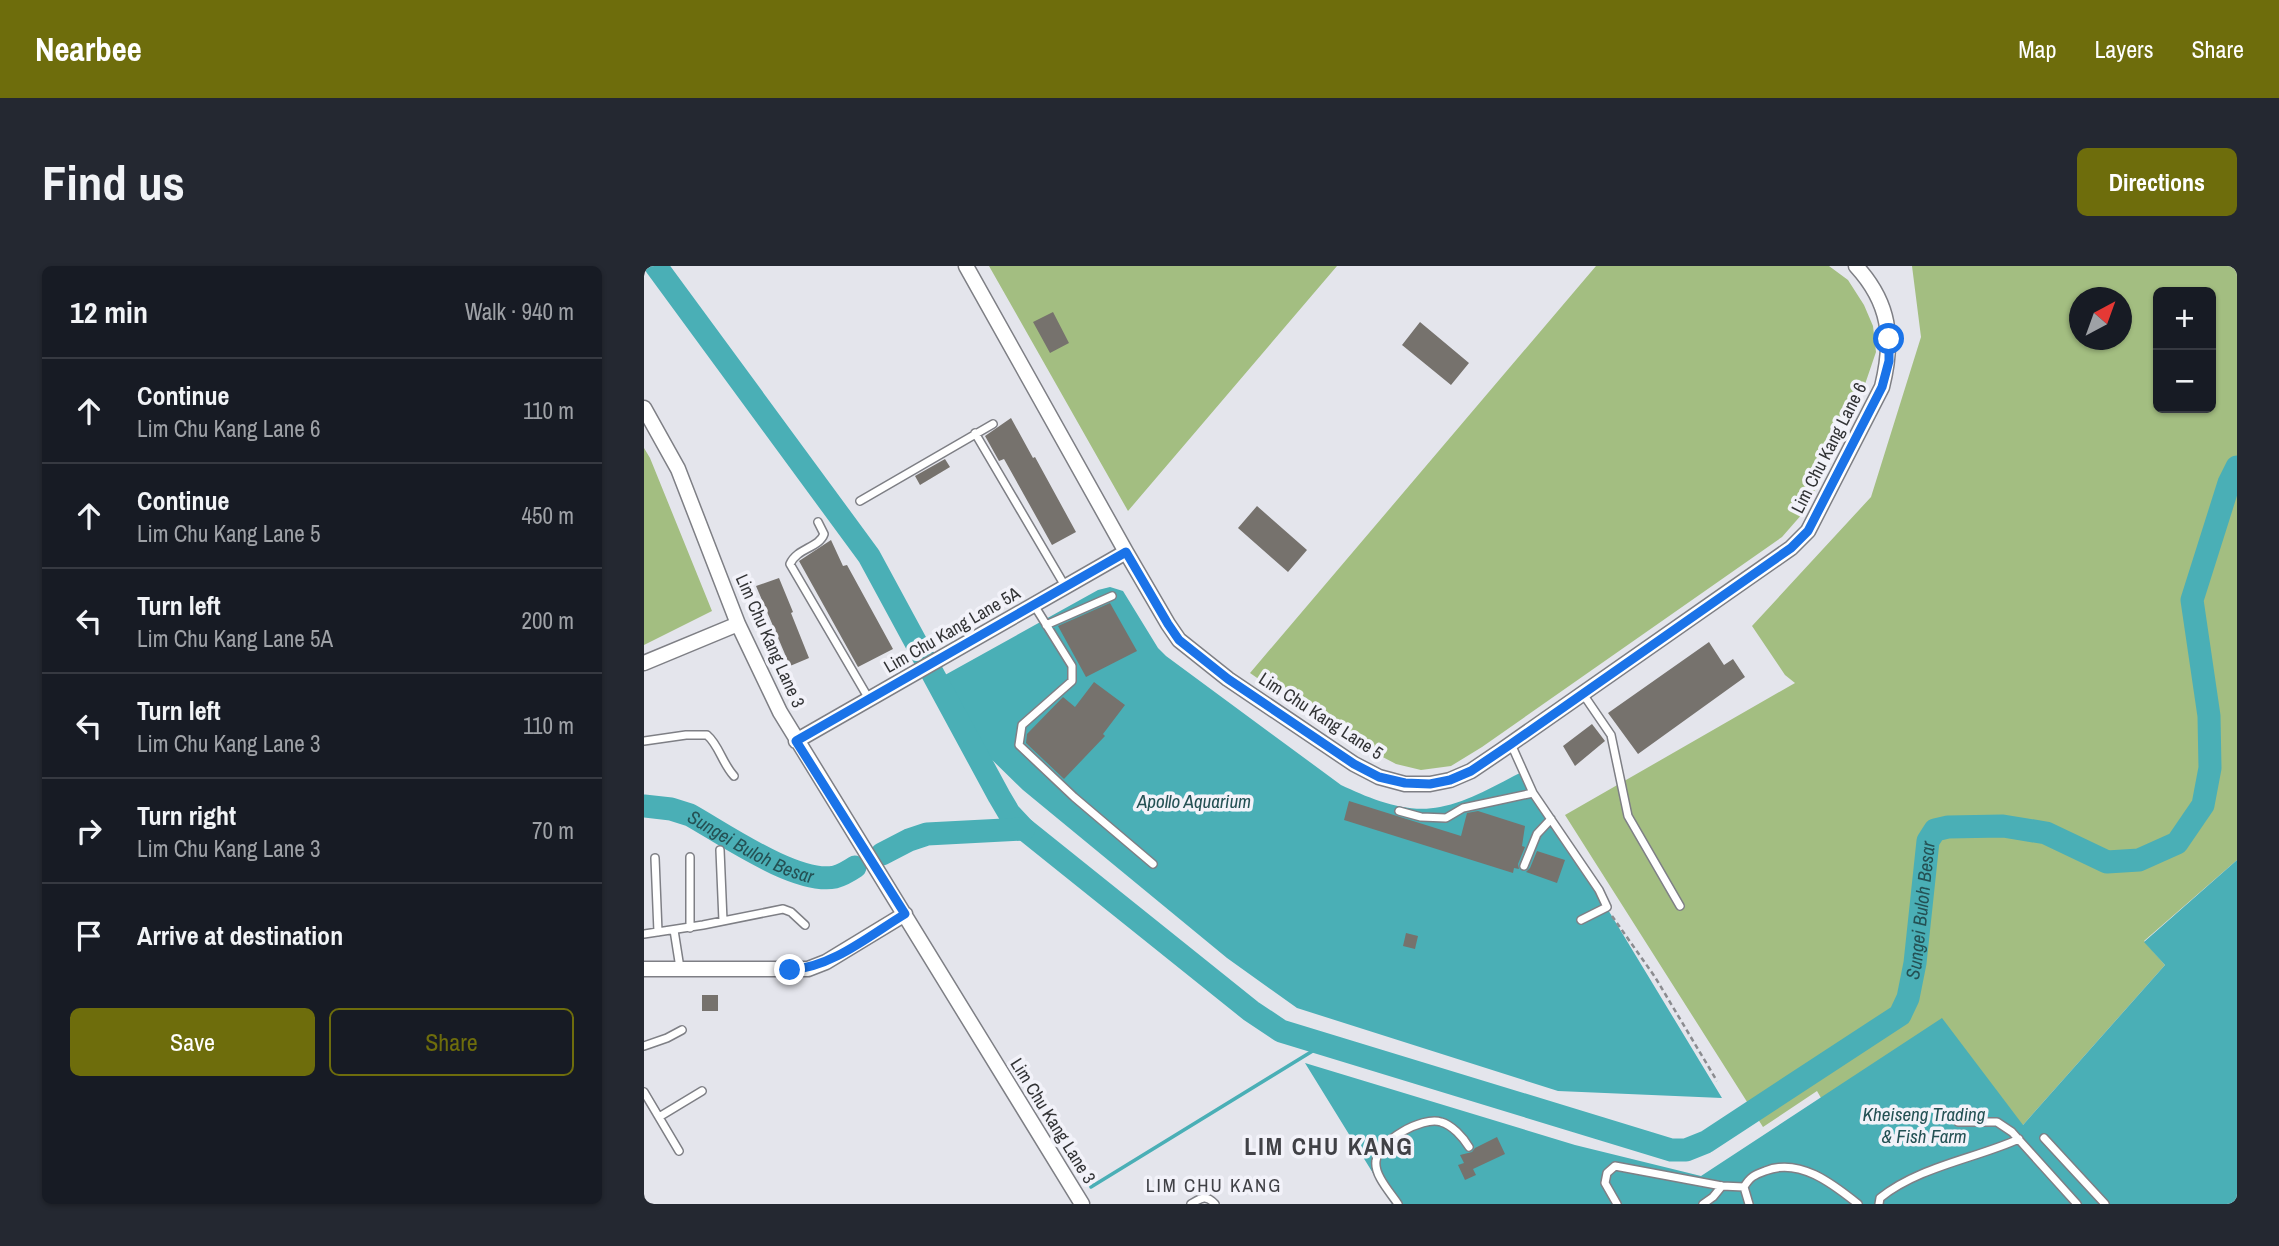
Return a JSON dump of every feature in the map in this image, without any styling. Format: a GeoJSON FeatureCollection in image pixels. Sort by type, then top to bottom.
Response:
{"type":"FeatureCollection","features":[{"type":"Feature","properties":{"kind":"street","name":"Lim Chu Kang Lane 5"},"geometry":{"type":"LineString","coordinates":[[966,266],[1126,552],[1179,640],[1228,679],[1354,764],[1379,777],[1405,783],[1430,784],[1450,780],[1471,771],[1791,548],[1808,531]]}},
{"type":"Feature","properties":{"kind":"street","name":"Lim Chu Kang Lane 6"},"geometry":{"type":"LineString","coordinates":[[1808,531],[1882,387],[1889,361],[1887,320],[1870,281],[1856,266]]}},
{"type":"Feature","properties":{"kind":"street","name":"Lim Chu Kang Lane 3"},"geometry":{"type":"LineString","coordinates":[[644,408],[678,469],[738,624],[764,683],[796,741],[1082,1204]]}},
{"type":"Feature","properties":{"kind":"street","name":"Lim Chu Kang Lane 5A"},"geometry":{"type":"LineString","coordinates":[[796,741],[1126,552]]}},
{"type":"Feature","properties":{"kind":"street"},"geometry":{"type":"LineString","coordinates":[[644,663],[738,624]]}},
{"type":"Feature","properties":{"kind":"street"},"geometry":{"type":"LineString","coordinates":[[644,969],[808,969],[826,962],[905,914]]}},
{"type":"Feature","properties":{"kind":"lane"},"geometry":{"type":"LineString","coordinates":[[860,501],[993,424]]}},
{"type":"Feature","properties":{"kind":"lane"},"geometry":{"type":"LineString","coordinates":[[975,433],[1065,587]]}},
{"type":"Feature","properties":{"kind":"lane"},"geometry":{"type":"LineString","coordinates":[[818,522],[824,534],[822,539],[793,556],[790,564],[869,699]]}},
{"type":"Feature","properties":{"kind":"lane"},"geometry":{"type":"LineString","coordinates":[[1046,625],[1112,596]]}},
{"type":"Feature","properties":{"kind":"lane"},"geometry":{"type":"LineString","coordinates":[[1034,605],[1072,666],[1072,681],[1022,725],[1019,745],[1074,797],[1153,864]]}},
{"type":"Feature","properties":{"kind":"lane"},"geometry":{"type":"LineString","coordinates":[[1583,694],[1611,735],[1628,816],[1680,905]]}},
{"type":"Feature","properties":{"kind":"lane"},"geometry":{"type":"LineString","coordinates":[[644,741],[686,734],[707,735],[716,744],[720,756],[734,776]]}},
{"type":"Feature","properties":{"kind":"lane"},"geometry":{"type":"LineString","coordinates":[[1511,744],[1533,793],[1599,890],[1607,907],[1581,919]]}},
{"type":"Feature","properties":{"kind":"lane"},"geometry":{"type":"LineString","coordinates":[[1399,811],[1421,817],[1446,818],[1463,808],[1533,793]]}},
{"type":"Feature","properties":{"kind":"lane"},"geometry":{"type":"LineString","coordinates":[[1524,866],[1537,834],[1551,819]]}},
{"type":"Feature","properties":{"kind":"lane"},"geometry":{"type":"LineString","coordinates":[[720,850],[723,921]]}},
{"type":"Feature","properties":{"kind":"lane"},"geometry":{"type":"LineString","coordinates":[[655,858],[658,932]]}},
{"type":"Feature","properties":{"kind":"lane"},"geometry":{"type":"LineString","coordinates":[[690,858],[690,928]]}},
{"type":"Feature","properties":{"kind":"lane"},"geometry":{"type":"LineString","coordinates":[[644,934],[690,928],[783,909],[804,925]]}},
{"type":"Feature","properties":{"kind":"lane"},"geometry":{"type":"LineString","coordinates":[[674,930],[680,968]]}},
{"type":"Feature","properties":{"kind":"lane"},"geometry":{"type":"LineString","coordinates":[[644,1046],[682,1030]]}},
{"type":"Feature","properties":{"kind":"lane"},"geometry":{"type":"LineString","coordinates":[[659,1117],[702,1091]]}},
{"type":"Feature","properties":{"kind":"lane"},"geometry":{"type":"LineString","coordinates":[[644,1092],[679,1151]]}},
{"type":"Feature","properties":{"kind":"lane"},"geometry":{"type":"LineString","coordinates":[[1398,1204],[1378,1173],[1375,1163],[1378,1154],[1394,1137],[1420,1123],[1441,1122],[1455,1131],[1469,1147]]}},
{"type":"Feature","properties":{"kind":"lane"},"geometry":{"type":"LineString","coordinates":[[1958,1122],[1997,1122],[2012,1132],[2077,1204]]}},
{"type":"Feature","properties":{"kind":"lane"},"geometry":{"type":"LineString","coordinates":[[1879,1204],[1880,1198],[1892,1188],[2019,1139]]}},
{"type":"Feature","properties":{"kind":"lane"},"geometry":{"type":"LineString","coordinates":[[2044,1139],[2105,1204]]}},
{"type":"Feature","properties":{"kind":"lane"},"geometry":{"type":"LineString","coordinates":[[1617,1204],[1605,1183],[1607,1173],[1615,1166],[1722,1186],[1744,1187]]}},
{"type":"Feature","properties":{"kind":"lane"},"geometry":{"type":"LineString","coordinates":[[1749,1204],[1744,1187],[1750,1177],[1773,1167],[1798,1168],[1822,1177],[1858,1204]]}},
{"type":"Feature","properties":{"kind":"lane"},"geometry":{"type":"LineString","coordinates":[[1703,1204],[1722,1186]]}},
{"type":"Feature","properties":{"kind":"lane"},"geometry":{"type":"LineString","coordinates":[[1191,1204],[1203,1197],[1207,1197],[1214,1204]]}},
{"type":"Feature","properties":{"kind":"path"},"geometry":{"type":"LineString","coordinates":[[1607,907],[1655,977],[1717,1081]]}},
{"type":"Feature","properties":{"kind":"green space"},"geometry":{"type":"Polygon","coordinates":[[[989,266],[1337,266],[1128,511],[989,266]]]}},
{"type":"Feature","properties":{"kind":"green space"},"geometry":{"type":"Polygon","coordinates":[[[1596,266],[1829,266],[1848,280],[1864,305],[1873,326],[1876,352],[1862,393],[1803,513],[1782,537],[1451,766],[1421,770],[1396,764],[1337,733],[1250,673],[1596,266]]]}},
{"type":"Feature","properties":{"kind":"green space"},"geometry":{"type":"Polygon","coordinates":[[[1912,266],[2237,266],[2237,860],[2144,941],[2165,965],[2023,1125],[1869,1181],[1817,1091],[1763,1127],[1565,815],[1795,683],[1785,675],[1752,626],[1871,497],[1921,337],[1912,266]]]}},
{"type":"Feature","properties":{"kind":"green space"},"geometry":{"type":"Polygon","coordinates":[[[644,448],[712,611],[644,645],[644,448]]]}},
{"type":"Feature","properties":{"kind":"water","name":"Apollo Aquarium"},"geometry":{"type":"Polygon","coordinates":[[[1110,587],[1123,591],[1158,648],[1166,656],[1341,785],[1352,790],[1389,804],[1427,809],[1462,801],[1524,771],[1722,1098],[1558,1091],[1297,1008],[1227,958],[1023,790],[984,752],[945,675],[1098,590],[1110,587]]]}},
{"type":"Feature","properties":{"kind":"water","name":"Kheiseng Trading & Fish Farm"},"geometry":{"type":"Polygon","coordinates":[[[2237,860],[2237,1204],[1392,1204],[1305,1063],[1575,1145],[1701,1176],[1942,1018],[2023,1125],[2165,965],[2144,942],[2237,860]]]}},
{"type":"Feature","properties":{"kind":"building"},"geometry":{"type":"Polygon","coordinates":[[[1053,312],[1069,343],[1050,353],[1033,322],[1053,312]]]}},
{"type":"Feature","properties":{"kind":"building"},"geometry":{"type":"Polygon","coordinates":[[[1420,322],[1469,363],[1451,385],[1402,345],[1420,322]]]}},
{"type":"Feature","properties":{"kind":"building"},"geometry":{"type":"Polygon","coordinates":[[[1011,418],[1076,532],[1052,545],[1004,459],[999,461],[985,436],[1011,418]]]}},
{"type":"Feature","properties":{"kind":"building"},"geometry":{"type":"Polygon","coordinates":[[[945,459],[950,467],[920,485],[915,476],[945,459]]]}},
{"type":"Feature","properties":{"kind":"building"},"geometry":{"type":"Polygon","coordinates":[[[1257,506],[1307,550],[1288,572],[1238,528],[1257,506]]]}},
{"type":"Feature","properties":{"kind":"building"},"geometry":{"type":"Polygon","coordinates":[[[831,540],[843,566],[847,565],[893,649],[858,667],[799,561],[831,540]]]}},
{"type":"Feature","properties":{"kind":"building"},"geometry":{"type":"Polygon","coordinates":[[[779,578],[809,658],[790,666],[756,586],[779,578]]]}},
{"type":"Feature","properties":{"kind":"building"},"geometry":{"type":"Polygon","coordinates":[[[1110,603],[1137,651],[1086,677],[1058,626],[1110,603]]]}},
{"type":"Feature","properties":{"kind":"building"},"geometry":{"type":"Polygon","coordinates":[[[1709,642],[1724,665],[1733,659],[1745,677],[1638,754],[1608,713],[1709,642]]]}},
{"type":"Feature","properties":{"kind":"building"},"geometry":{"type":"Polygon","coordinates":[[[1094,682],[1125,705],[1103,734],[1105,736],[1064,779],[1026,743],[1027,734],[1063,697],[1075,707],[1094,682]]]}},
{"type":"Feature","properties":{"kind":"building"},"geometry":{"type":"Polygon","coordinates":[[[1592,724],[1605,741],[1575,766],[1563,746],[1592,724]]]}},
{"type":"Feature","properties":{"kind":"building"},"geometry":{"type":"Polygon","coordinates":[[[1349,801],[1461,836],[1467,813],[1478,811],[1525,826],[1522,846],[1525,847],[1518,864],[1519,869],[1514,868],[1513,873],[1344,820],[1349,801]]]}},
{"type":"Feature","properties":{"kind":"building"},"geometry":{"type":"Polygon","coordinates":[[[1537,851],[1565,860],[1557,883],[1526,872],[1537,851]]]}},
{"type":"Feature","properties":{"kind":"building"},"geometry":{"type":"Polygon","coordinates":[[[1406,933],[1418,936],[1415,949],[1403,946],[1406,933]]]}},
{"type":"Feature","properties":{"kind":"building"},"geometry":{"type":"Polygon","coordinates":[[[702,995],[718,995],[718,1011],[702,1011],[702,995]]]}},
{"type":"Feature","properties":{"kind":"building"},"geometry":{"type":"Polygon","coordinates":[[[1497,1137],[1505,1154],[1473,1169],[1476,1175],[1465,1180],[1458,1165],[1464,1163],[1460,1155],[1472,1152],[1497,1137]]]}},
{"type":"Feature","properties":{"kind":"waterway","name":"Sungei Buloh Besar"},"geometry":{"type":"LineString","coordinates":[[656,266],[869,556],[999,796],[1009,813],[1024,829],[1251,1011],[1281,1031],[1671,1150],[1686,1150],[1706,1142],[1900,1015],[1908,998],[1915,963],[1928,841],[1935,830],[1948,827],[2003,826],[2046,833],[2107,862],[2139,860],[2177,843],[2203,805],[2210,768],[2209,716],[2192,600],[2229,483],[2237,467]]}},
{"type":"Feature","properties":{"kind":"waterway","name":"Sungei Buloh Besar"},"geometry":{"type":"LineString","coordinates":[[644,806],[671,809],[690,815],[761,856],[801,873],[835,877],[855,867]]}},
{"type":"Feature","properties":{"kind":"waterway","name":"Sungei Buloh Besar"},"geometry":{"type":"LineString","coordinates":[[882,854],[927,834],[1024,829]]}},
{"type":"Feature","properties":{"kind":"waterway"},"geometry":{"type":"LineString","coordinates":[[1091,1187],[1324,1044]]}},
{"type":"Feature","properties":{"kind":"district","name":"LIM CHU KANG"},"geometry":{"type":"Point","coordinates":[1329,1147]}},
{"type":"Feature","properties":{"kind":"district","name":"LIM CHU KANG"},"geometry":{"type":"Point","coordinates":[1214,1185]}},
{"type":"Feature","properties":{"kind":"route"},"geometry":{"type":"LineString","coordinates":[[790,970],[808,969],[826,962],[905,914],[796,741],[1126,552],[1179,640],[1228,679],[1354,764],[1379,777],[1405,783],[1430,784],[1450,780],[1471,771],[1511,744],[1791,548],[1808,531],[1882,387],[1889,361],[1889,339]]}}]}
